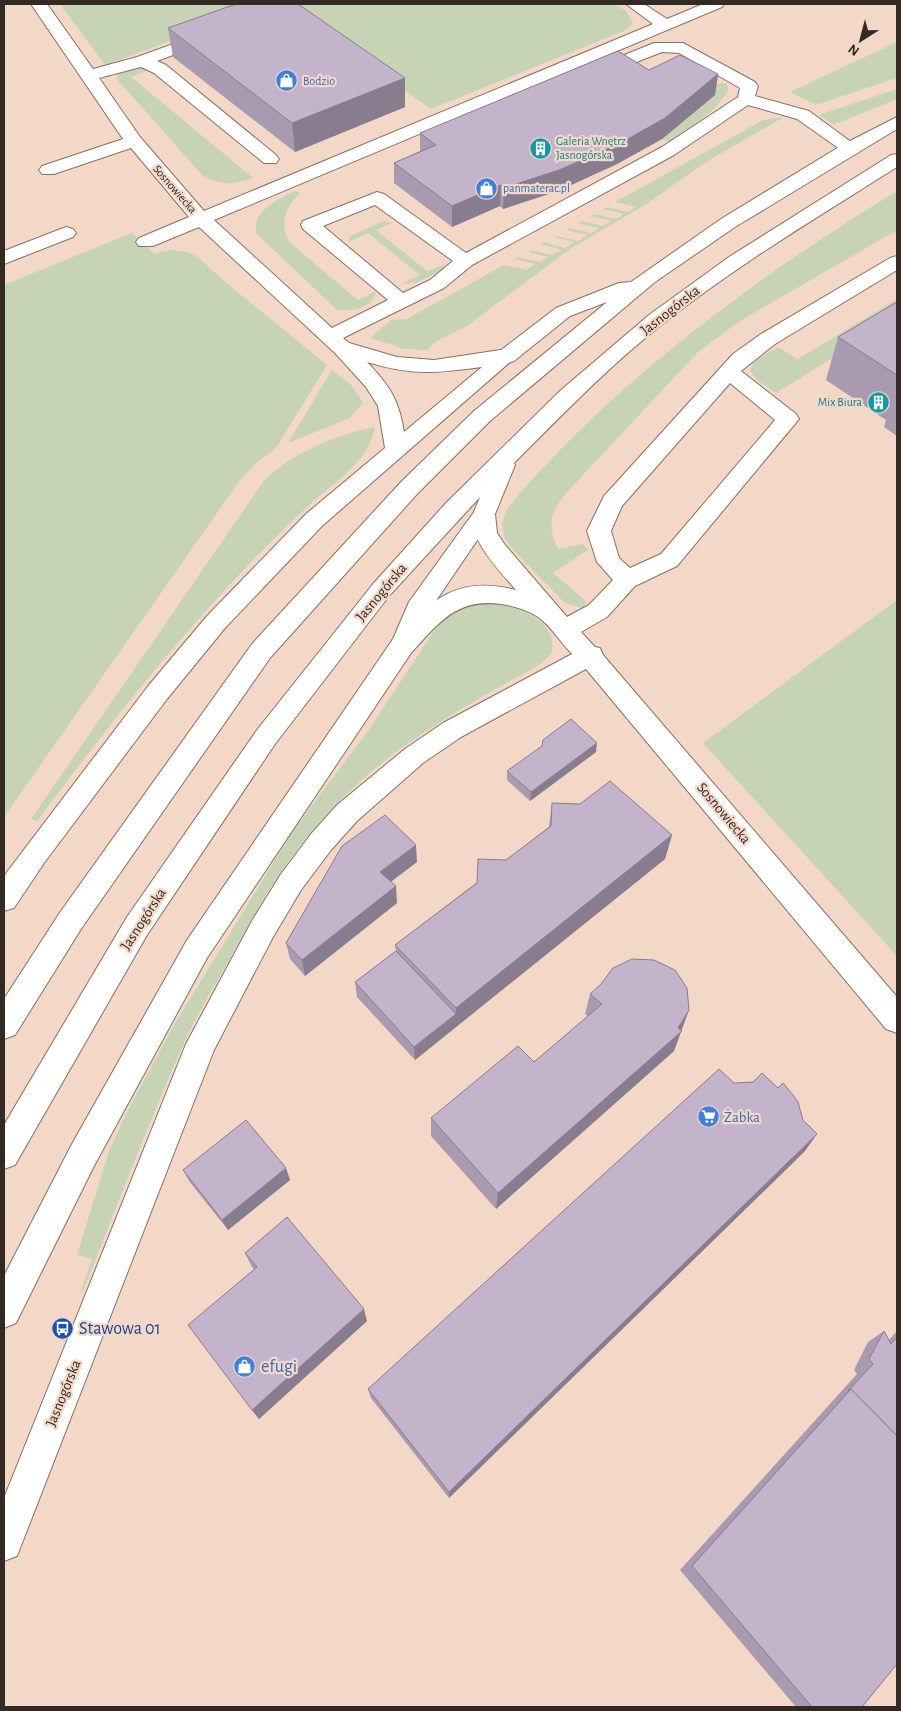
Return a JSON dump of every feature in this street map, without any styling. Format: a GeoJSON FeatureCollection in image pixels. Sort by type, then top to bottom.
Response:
{"type":"FeatureCollection","features":[{"type":"Feature","properties":{"kind":"street","name":"Sosnowiecka"},"geometry":{"type":"LineString","coordinates":[[39,4],[134,141],[201,218],[336,342],[374,382],[389,406],[396,450]]}},
{"type":"Feature","properties":{"kind":"street"},"geometry":{"type":"LineString","coordinates":[[634,4],[665,25]]}},
{"type":"Feature","properties":{"kind":"street"},"geometry":{"type":"LineString","coordinates":[[146,242],[716,4]]}},
{"type":"Feature","properties":{"kind":"street"},"geometry":{"type":"LineString","coordinates":[[89,75],[143,61],[225,30]]}},
{"type":"Feature","properties":{"kind":"street"},"geometry":{"type":"LineString","coordinates":[[336,342],[401,301],[436,284],[465,261],[668,151],[746,99],[749,86],[683,48],[660,47],[526,102]]}},
{"type":"Feature","properties":{"kind":"street"},"geometry":{"type":"LineString","coordinates":[[143,61],[160,69],[270,159]]}},
{"type":"Feature","properties":{"kind":"street"},"geometry":{"type":"LineString","coordinates":[[746,99],[803,115],[850,148]]}},
{"type":"Feature","properties":{"kind":"street"},"geometry":{"type":"LineString","coordinates":[[4,1026],[71,920],[261,651],[409,488],[482,416],[648,278],[728,223],[850,148],[897,122]]}},
{"type":"Feature","properties":{"kind":"street"},"geometry":{"type":"LineString","coordinates":[[48,170],[134,141]]}},
{"type":"Feature","properties":{"kind":"street","name":"Jasnogórska"},"geometry":{"type":"LineString","coordinates":[[4,1154],[137,926],[266,737],[381,590],[454,508],[570,394],[656,319],[736,261],[897,159]]}},
{"type":"Feature","properties":{"kind":"street"},"geometry":{"type":"LineString","coordinates":[[401,301],[310,226],[377,198],[465,261]]}},
{"type":"Feature","properties":{"kind":"street"},"geometry":{"type":"LineString","coordinates":[[4,258],[66,233]]}},
{"type":"Feature","properties":{"kind":"street"},"geometry":{"type":"LineString","coordinates":[[626,580],[609,562],[599,531],[612,502],[740,359],[768,339],[897,262]]}},
{"type":"Feature","properties":{"kind":"street"},"geometry":{"type":"LineString","coordinates":[[4,899],[34,855],[158,692],[216,622],[314,520],[507,356],[563,312],[648,278]]}},
{"type":"Feature","properties":{"kind":"street","name":"Sosnowiecka"},"geometry":{"type":"LineString","coordinates":[[336,342],[396,364],[434,367],[507,356]]}},
{"type":"Feature","properties":{"kind":"street"},"geometry":{"type":"LineString","coordinates":[[566,629],[598,611],[626,580],[669,560],[788,419],[729,372]]}},
{"type":"Feature","properties":{"kind":"street"},"geometry":{"type":"LineString","coordinates":[[4,1311],[83,1155],[197,949],[402,646],[418,608],[484,514],[509,454]]}},
{"type":"Feature","properties":{"kind":"street","name":"Sosnowiecka"},"geometry":{"type":"LineString","coordinates":[[484,514],[486,534],[497,552],[546,611],[591,655],[897,1019]]}},
{"type":"Feature","properties":{"kind":"street","name":"Sosnowiecka"},"geometry":{"type":"LineString","coordinates":[[402,646],[435,613],[459,598],[473,595],[498,594],[521,598],[546,611]]}},
{"type":"Feature","properties":{"kind":"street","name":"Jasnogórska"},"geometry":{"type":"LineString","coordinates":[[4,1543],[200,1044],[263,928],[291,882],[321,842],[347,813],[414,756],[452,730],[591,655]]}},
{"type":"Feature","properties":{"kind":"green space"},"geometry":{"type":"Polygon","coordinates":[[[60,4],[272,4],[105,65],[60,4]]]}},
{"type":"Feature","properties":{"kind":"green space"},"geometry":{"type":"Polygon","coordinates":[[[283,4],[614,4],[626,11],[633,23],[626,30],[431,109],[283,4]]]}},
{"type":"Feature","properties":{"kind":"green space"},"geometry":{"type":"Polygon","coordinates":[[[897,42],[897,78],[816,105],[790,92],[897,42]]]}},
{"type":"Feature","properties":{"kind":"green space"},"geometry":{"type":"Polygon","coordinates":[[[142,66],[151,69],[131,77],[253,178],[239,182],[222,183],[202,175],[116,78],[120,72],[142,66]]]}},
{"type":"Feature","properties":{"kind":"green space"},"geometry":{"type":"Polygon","coordinates":[[[726,83],[729,89],[710,112],[669,142],[662,139],[715,95],[711,85],[726,83]]]}},
{"type":"Feature","properties":{"kind":"green space"},"geometry":{"type":"Polygon","coordinates":[[[897,89],[897,99],[840,122],[833,124],[819,115],[897,89]]]}},
{"type":"Feature","properties":{"kind":"green space"},"geometry":{"type":"Polygon","coordinates":[[[784,117],[706,162],[645,205],[570,249],[467,326],[438,340],[427,350],[404,349],[370,338],[391,320],[407,319],[504,265],[527,270],[535,264],[514,259],[518,257],[540,262],[548,257],[528,252],[531,250],[552,255],[561,250],[541,244],[544,242],[565,248],[574,242],[554,237],[578,241],[587,235],[566,230],[569,228],[591,233],[599,228],[578,223],[582,221],[603,226],[611,221],[591,216],[594,214],[616,219],[624,214],[603,209],[607,207],[628,212],[636,207],[615,202],[763,120],[784,117]]]}},
{"type":"Feature","properties":{"kind":"green space"},"geometry":{"type":"Polygon","coordinates":[[[295,191],[300,193],[290,204],[284,223],[286,236],[290,243],[358,300],[376,291],[371,302],[361,308],[337,310],[257,234],[256,226],[261,213],[274,202],[295,191]]]}},
{"type":"Feature","properties":{"kind":"green space"},"geometry":{"type":"Polygon","coordinates":[[[897,191],[897,230],[740,321],[698,352],[567,492],[557,506],[552,519],[551,525],[554,540],[558,549],[583,544],[588,550],[553,573],[587,602],[583,608],[565,603],[517,554],[505,539],[502,524],[506,510],[591,419],[688,335],[792,259],[897,191]]]}},
{"type":"Feature","properties":{"kind":"green space"},"geometry":{"type":"Polygon","coordinates":[[[381,222],[393,222],[376,230],[427,271],[445,264],[442,270],[418,282],[401,284],[420,275],[368,233],[349,242],[349,238],[352,235],[381,222]]]}},
{"type":"Feature","properties":{"kind":"green space"},"geometry":{"type":"Polygon","coordinates":[[[132,233],[154,254],[171,250],[188,252],[199,258],[225,282],[327,365],[276,448],[255,464],[238,483],[4,817],[4,285],[132,233]]]}},
{"type":"Feature","properties":{"kind":"green space"},"geometry":{"type":"Polygon","coordinates":[[[897,299],[897,318],[776,393],[757,380],[750,371],[753,362],[778,347],[798,359],[897,299]]]}},
{"type":"Feature","properties":{"kind":"green space"},"geometry":{"type":"Polygon","coordinates":[[[332,370],[352,386],[363,403],[350,418],[288,443],[332,370]]]}},
{"type":"Feature","properties":{"kind":"green space"},"geometry":{"type":"Polygon","coordinates":[[[375,427],[365,452],[357,462],[305,509],[232,582],[131,698],[37,821],[31,819],[263,482],[300,454],[330,440],[375,427]]]}},
{"type":"Feature","properties":{"kind":"green space"},"geometry":{"type":"Polygon","coordinates":[[[897,600],[897,956],[703,743],[897,600]]]}},
{"type":"Feature","properties":{"kind":"green space"},"geometry":{"type":"Polygon","coordinates":[[[490,603],[507,606],[534,616],[547,629],[552,639],[552,653],[541,664],[443,720],[397,751],[353,788],[299,847],[255,913],[188,1034],[144,1137],[83,1291],[81,1291],[92,1259],[77,1255],[109,1151],[126,1114],[174,1025],[292,832],[368,731],[436,628],[448,617],[460,610],[490,603]]]}},
{"type":"Feature","properties":{"kind":"building","name":"Bodzio"},"geometry":{"type":"Polygon","coordinates":[[[236,4],[298,4],[405,78],[292,123],[168,28],[236,4]]]}},
{"type":"Feature","properties":{"kind":"building","name":"Galeria Wnętrz Jasnogórska"},"geometry":{"type":"Polygon","coordinates":[[[618,51],[649,70],[680,55],[718,74],[665,118],[619,144],[559,170],[504,188],[501,185],[452,206],[394,163],[436,145],[420,133],[618,51]]]}},
{"type":"Feature","properties":{"kind":"building"},"geometry":{"type":"Polygon","coordinates":[[[897,302],[897,375],[838,337],[897,302]]]}},
{"type":"Feature","properties":{"kind":"building"},"geometry":{"type":"Polygon","coordinates":[[[571,719],[597,743],[531,792],[507,771],[542,746],[543,740],[571,719]]]}},
{"type":"Feature","properties":{"kind":"building"},"geometry":{"type":"Polygon","coordinates":[[[610,781],[672,835],[456,1008],[395,945],[477,883],[478,859],[506,860],[551,826],[552,803],[580,804],[610,781]]]}},
{"type":"Feature","properties":{"kind":"building"},"geometry":{"type":"Polygon","coordinates":[[[385,815],[416,845],[380,872],[396,886],[302,960],[286,943],[342,846],[385,815]]]}},
{"type":"Feature","properties":{"kind":"building"},"geometry":{"type":"Polygon","coordinates":[[[396,951],[456,1014],[414,1047],[355,982],[396,951]]]}},
{"type":"Feature","properties":{"kind":"building"},"geometry":{"type":"Polygon","coordinates":[[[632,959],[654,960],[675,970],[687,988],[689,1010],[678,1028],[682,1031],[498,1193],[431,1118],[518,1046],[534,1062],[602,1004],[590,994],[601,984],[613,968],[632,959]]]}},
{"type":"Feature","properties":{"kind":"building"},"geometry":{"type":"Polygon","coordinates":[[[719,1069],[734,1083],[753,1082],[762,1073],[778,1088],[783,1083],[798,1102],[803,1120],[817,1134],[449,1492],[368,1389],[719,1069]]]}},
{"type":"Feature","properties":{"kind":"building"},"geometry":{"type":"Polygon","coordinates":[[[246,1120],[286,1168],[222,1220],[183,1170],[246,1120]]]}},
{"type":"Feature","properties":{"kind":"building"},"geometry":{"type":"Polygon","coordinates":[[[287,1217],[364,1309],[252,1410],[188,1325],[257,1267],[245,1253],[287,1217]]]}},
{"type":"Feature","properties":{"kind":"building"},"geometry":{"type":"Polygon","coordinates":[[[884,1331],[891,1344],[897,1337],[897,1436],[851,1389],[848,1391],[873,1364],[869,1359],[884,1331]]]}},
{"type":"Feature","properties":{"kind":"building"},"geometry":{"type":"Polygon","coordinates":[[[851,1389],[897,1436],[897,1664],[862,1707],[812,1707],[692,1566],[851,1389]]]}},
{"type":"Feature","properties":{"kind":"place","name":"Bodzio"},"geometry":{"type":"Point","coordinates":[287,81]}},
{"type":"Feature","properties":{"kind":"place","name":"Galeria Wnętrz Jasnogórska"},"geometry":{"type":"Point","coordinates":[540,148]}},
{"type":"Feature","properties":{"kind":"place","name":"panmaterac.pl"},"geometry":{"type":"Point","coordinates":[487,188]}},
{"type":"Feature","properties":{"kind":"place","name":"Mix Biura"},"geometry":{"type":"Point","coordinates":[878,402]}},
{"type":"Feature","properties":{"kind":"place","name":"Żabka"},"geometry":{"type":"Point","coordinates":[708,1117]}},
{"type":"Feature","properties":{"kind":"place","name":"Stawowa 01"},"geometry":{"type":"Point","coordinates":[63,1328]}},
{"type":"Feature","properties":{"kind":"place","name":"efugi"},"geometry":{"type":"Point","coordinates":[245,1366]}}]}
